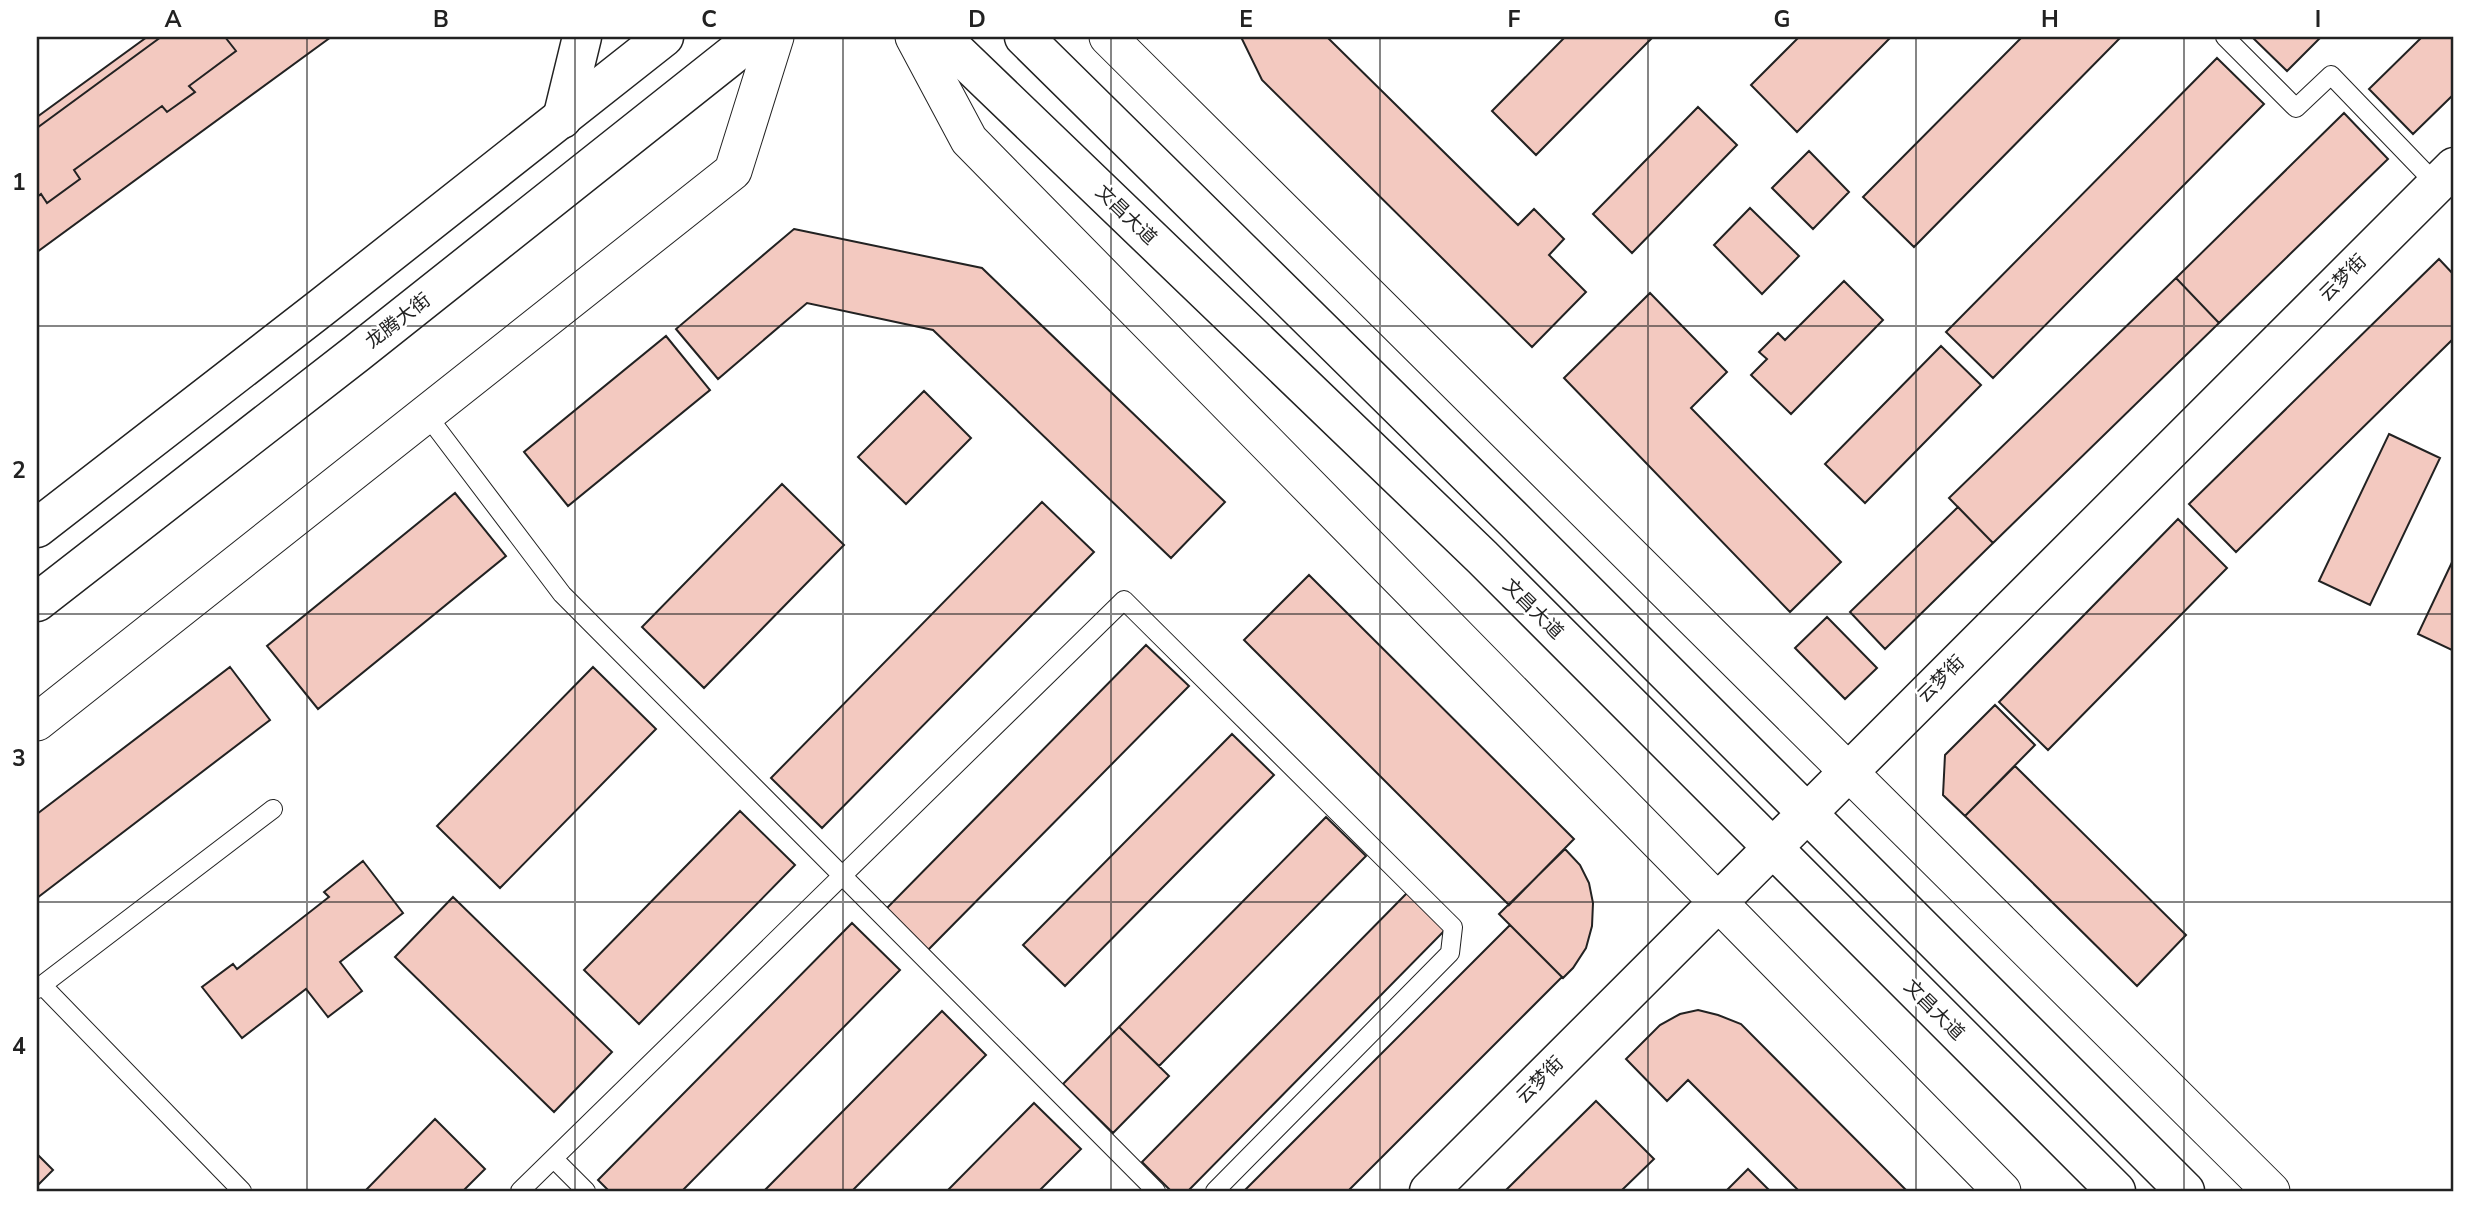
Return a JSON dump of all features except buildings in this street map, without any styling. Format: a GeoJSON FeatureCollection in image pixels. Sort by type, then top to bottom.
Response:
{"type":"FeatureCollection","features":[{"type":"Feature","properties":{"kind":"main road"},"geometry":{"type":"LineString","coordinates":[[562,119],[582,37]]}},
{"type":"Feature","properties":{"kind":"main road"},"geometry":{"type":"LineString","coordinates":[[37,528],[664,37]]}},
{"type":"Feature","properties":{"kind":"main road","name":"龙腾大街"},"geometry":{"type":"LineString","coordinates":[[37,602],[755,37]]}},
{"type":"Feature","properties":{"kind":"main road","name":"文昌大道"},"geometry":{"type":"LineString","coordinates":[[941,37],[1482,557],[2116,1191]]}},
{"type":"Feature","properties":{"kind":"main road"},"geometry":{"type":"LineString","coordinates":[[1024,37],[1526,532],[2185,1191]]}},
{"type":"Feature","properties":{"kind":"main road","name":"云梦街"},"geometry":{"type":"LineString","coordinates":[[1429,1191],[2445,176]]}},
{"type":"Feature","properties":{"kind":"street"},"geometry":{"type":"LineString","coordinates":[[37,722],[733,171],[775,37]]}},
{"type":"Feature","properties":{"kind":"street"},"geometry":{"type":"LineString","coordinates":[[914,37],[969,140],[2002,1191]]}},
{"type":"Feature","properties":{"kind":"street"},"geometry":{"type":"LineString","coordinates":[[1108,37],[2271,1191]]}},
{"type":"Feature","properties":{"kind":"lane"},"geometry":{"type":"LineString","coordinates":[[2225,37],[2296,108],[2331,75],[2445,176]]}},
{"type":"Feature","properties":{"kind":"lane"},"geometry":{"type":"LineString","coordinates":[[426,414],[562,594],[1156,1191]]}},
{"type":"Feature","properties":{"kind":"lane"},"geometry":{"type":"LineString","coordinates":[[520,1191],[1124,600],[1453,927],[1450,953],[1215,1191]]}},
{"type":"Feature","properties":{"kind":"lane"},"geometry":{"type":"LineString","coordinates":[[242,1191],[39,987],[273,809]]}},
{"type":"Feature","properties":{"kind":"lane"},"geometry":{"type":"LineString","coordinates":[[554,1158],[586,1191]]}}]}
